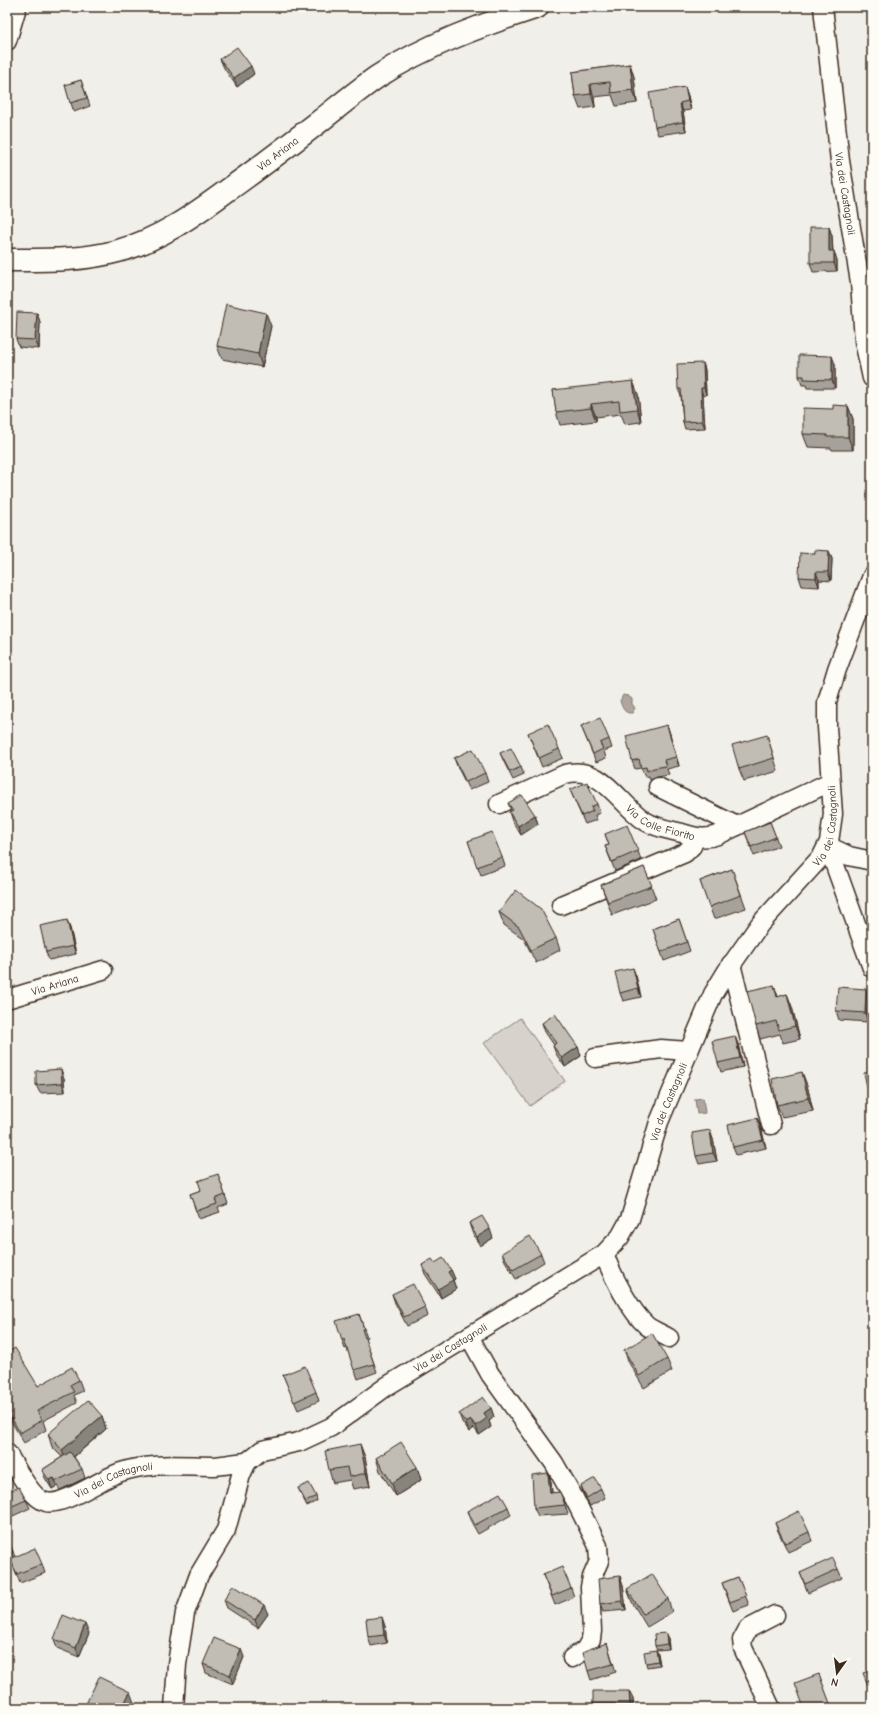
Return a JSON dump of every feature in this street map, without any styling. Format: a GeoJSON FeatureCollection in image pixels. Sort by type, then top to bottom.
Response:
{"type":"FeatureCollection","features":[{"type":"Feature","properties":{"kind":"main road","name":"Via Ariana"},"geometry":{"type":"LineString","coordinates":[[7,260],[62,260],[91,257],[118,251],[152,238],[172,228],[208,205],[364,87],[393,68],[453,38],[537,7]]}},
{"type":"Feature","properties":{"kind":"street"},"geometry":{"type":"LineString","coordinates":[[7,41],[17,7]]}},
{"type":"Feature","properties":{"kind":"street","name":"Via dei Castagnoli"},"geometry":{"type":"LineString","coordinates":[[823,7],[839,149],[860,282],[864,342],[872,378]]}},
{"type":"Feature","properties":{"kind":"street","name":"Via dei Castagnoli"},"geometry":{"type":"LineString","coordinates":[[7,1453],[36,1496],[51,1503],[61,1501],[106,1478],[132,1469],[168,1465],[220,1465],[247,1462],[262,1450],[302,1441],[331,1428],[387,1386],[604,1254],[620,1237],[630,1219],[659,1122],[713,994],[731,964],[768,914],[819,860],[828,846],[833,821],[826,718],[827,702],[834,676],[864,617],[872,576]]}},
{"type":"Feature","properties":{"kind":"street","name":"Via Colle Fiorito"},"geometry":{"type":"LineString","coordinates":[[499,804],[565,774],[574,772],[584,773],[603,782],[645,821],[659,827],[696,837],[711,838],[830,782]]}},
{"type":"Feature","properties":{"kind":"street"},"geometry":{"type":"LineString","coordinates":[[658,786],[737,826]]}},
{"type":"Feature","properties":{"kind":"street"},"geometry":{"type":"LineString","coordinates":[[561,905],[685,853],[692,846],[696,837]]}},
{"type":"Feature","properties":{"kind":"street"},"geometry":{"type":"LineString","coordinates":[[828,846],[849,856],[872,861]]}},
{"type":"Feature","properties":{"kind":"street"},"geometry":{"type":"LineString","coordinates":[[828,846],[872,968]]}},
{"type":"Feature","properties":{"kind":"street"},"geometry":{"type":"LineString","coordinates":[[731,964],[771,1125]]}},
{"type":"Feature","properties":{"kind":"street","name":"Via Ariana"},"geometry":{"type":"LineString","coordinates":[[7,999],[103,970]]}},
{"type":"Feature","properties":{"kind":"street"},"geometry":{"type":"LineString","coordinates":[[595,1058],[661,1049],[688,1051]]}},
{"type":"Feature","properties":{"kind":"street"},"geometry":{"type":"LineString","coordinates":[[604,1254],[615,1280],[640,1318],[654,1330],[669,1338]]}},
{"type":"Feature","properties":{"kind":"street"},"geometry":{"type":"LineString","coordinates":[[469,1336],[490,1374],[554,1462],[598,1546],[599,1561],[592,1577],[590,1587],[591,1639],[585,1650],[572,1658]]}},
{"type":"Feature","properties":{"kind":"street"},"geometry":{"type":"LineString","coordinates":[[174,1708],[178,1652],[185,1612],[199,1575],[226,1530],[241,1475],[247,1462]]}},
{"type":"Feature","properties":{"kind":"street"},"geometry":{"type":"LineString","coordinates":[[771,1708],[743,1648],[742,1640],[748,1629],[775,1615]]}},
{"type":"Feature","properties":{"kind":"shaded area"},"geometry":{"type":"Polygon","coordinates":[[[623,695],[632,699],[632,704],[635,708],[632,713],[625,711],[623,708],[620,701],[623,695]]]}},
{"type":"Feature","properties":{"kind":"shaded area"},"geometry":{"type":"Polygon","coordinates":[[[520,1018],[565,1081],[530,1106],[484,1043],[520,1018]]]}},
{"type":"Feature","properties":{"kind":"shaded area"},"geometry":{"type":"Polygon","coordinates":[[[703,1098],[705,1113],[697,1114],[695,1099],[703,1098]]]}},
{"type":"Feature","properties":{"kind":"building"},"geometry":{"type":"Polygon","coordinates":[[[237,47],[251,66],[234,78],[220,59],[237,47]]]}},
{"type":"Feature","properties":{"kind":"building"},"geometry":{"type":"Polygon","coordinates":[[[630,64],[633,90],[611,93],[610,82],[590,84],[591,94],[575,96],[572,72],[630,64]]]}},
{"type":"Feature","properties":{"kind":"building"},"geometry":{"type":"Polygon","coordinates":[[[81,80],[87,98],[70,103],[65,85],[81,80]]]}},
{"type":"Feature","properties":{"kind":"building"},"geometry":{"type":"Polygon","coordinates":[[[685,87],[688,101],[680,103],[683,122],[655,127],[649,93],[685,87]]]}},
{"type":"Feature","properties":{"kind":"building"},"geometry":{"type":"Polygon","coordinates":[[[810,227],[829,227],[829,251],[834,251],[834,263],[810,263],[810,227]]]}},
{"type":"Feature","properties":{"kind":"building"},"geometry":{"type":"Polygon","coordinates":[[[226,304],[266,313],[258,354],[217,346],[226,304]]]}},
{"type":"Feature","properties":{"kind":"building"},"geometry":{"type":"Polygon","coordinates":[[[17,312],[37,313],[35,340],[16,339],[17,312]]]}},
{"type":"Feature","properties":{"kind":"building"},"geometry":{"type":"Polygon","coordinates":[[[799,355],[832,356],[832,380],[804,379],[804,376],[799,376],[799,355]]]}},
{"type":"Feature","properties":{"kind":"building"},"geometry":{"type":"Polygon","coordinates":[[[703,363],[704,388],[701,388],[702,421],[683,422],[681,389],[678,389],[677,364],[703,363]]]}},
{"type":"Feature","properties":{"kind":"building"},"geometry":{"type":"Polygon","coordinates":[[[633,381],[637,409],[620,411],[619,401],[591,404],[591,408],[556,412],[553,390],[633,381]]]}},
{"type":"Feature","properties":{"kind":"building"},"geometry":{"type":"Polygon","coordinates":[[[833,405],[848,406],[848,437],[827,437],[827,435],[803,434],[803,408],[833,409],[833,405]]]}},
{"type":"Feature","properties":{"kind":"building"},"geometry":{"type":"Polygon","coordinates":[[[815,550],[829,551],[828,572],[816,572],[816,578],[799,577],[800,553],[815,554],[815,550]]]}},
{"type":"Feature","properties":{"kind":"building"},"geometry":{"type":"Polygon","coordinates":[[[600,718],[609,739],[600,743],[603,749],[593,754],[581,726],[600,718]]]}},
{"type":"Feature","properties":{"kind":"building"},"geometry":{"type":"Polygon","coordinates":[[[548,724],[559,749],[539,758],[528,733],[548,724]]]}},
{"type":"Feature","properties":{"kind":"building"},"geometry":{"type":"Polygon","coordinates":[[[667,725],[676,757],[664,760],[666,766],[647,771],[646,767],[641,768],[639,759],[632,761],[626,736],[667,725]]]}},
{"type":"Feature","properties":{"kind":"building"},"geometry":{"type":"Polygon","coordinates":[[[767,735],[774,758],[739,769],[732,745],[767,735]]]}},
{"type":"Feature","properties":{"kind":"building"},"geometry":{"type":"Polygon","coordinates":[[[511,748],[521,767],[510,772],[500,753],[511,748]]]}},
{"type":"Feature","properties":{"kind":"building"},"geometry":{"type":"Polygon","coordinates":[[[473,749],[485,773],[466,782],[454,758],[473,749]]]}},
{"type":"Feature","properties":{"kind":"building"},"geometry":{"type":"Polygon","coordinates":[[[587,782],[597,804],[591,807],[593,811],[582,816],[570,790],[587,782]]]}},
{"type":"Feature","properties":{"kind":"building"},"geometry":{"type":"Polygon","coordinates":[[[522,795],[535,815],[518,826],[509,812],[513,810],[508,803],[522,795]]]}},
{"type":"Feature","properties":{"kind":"building"},"geometry":{"type":"Polygon","coordinates":[[[770,822],[776,837],[751,847],[745,832],[770,822]]]}},
{"type":"Feature","properties":{"kind":"building"},"geometry":{"type":"Polygon","coordinates":[[[627,825],[638,851],[612,862],[605,846],[609,845],[605,834],[627,825]]]}},
{"type":"Feature","properties":{"kind":"building"},"geometry":{"type":"Polygon","coordinates":[[[492,832],[502,857],[477,867],[468,841],[492,832]]]}},
{"type":"Feature","properties":{"kind":"building"},"geometry":{"type":"Polygon","coordinates":[[[644,867],[652,886],[608,902],[601,885],[644,867]]]}},
{"type":"Feature","properties":{"kind":"building"},"geometry":{"type":"Polygon","coordinates":[[[732,869],[741,895],[709,907],[700,881],[732,869]]]}},
{"type":"Feature","properties":{"kind":"building"},"geometry":{"type":"Polygon","coordinates":[[[516,890],[541,909],[556,938],[531,950],[519,927],[499,912],[516,890]]]}},
{"type":"Feature","properties":{"kind":"building"},"geometry":{"type":"Polygon","coordinates":[[[679,919],[687,942],[661,952],[653,929],[679,919]]]}},
{"type":"Feature","properties":{"kind":"building"},"geometry":{"type":"Polygon","coordinates":[[[67,920],[73,946],[46,952],[40,926],[67,920]]]}},
{"type":"Feature","properties":{"kind":"building"},"geometry":{"type":"Polygon","coordinates":[[[633,968],[638,988],[620,993],[615,972],[633,968]]]}},
{"type":"Feature","properties":{"kind":"building"},"geometry":{"type":"Polygon","coordinates":[[[774,985],[777,997],[787,994],[795,1026],[779,1030],[776,1021],[756,1026],[747,991],[774,985]]]}},
{"type":"Feature","properties":{"kind":"building"},"geometry":{"type":"Polygon","coordinates":[[[838,987],[866,989],[865,1013],[836,1011],[838,987]]]}},
{"type":"Feature","properties":{"kind":"building"},"geometry":{"type":"Polygon","coordinates":[[[555,1014],[578,1047],[562,1058],[553,1046],[556,1043],[542,1023],[555,1014]]]}},
{"type":"Feature","properties":{"kind":"building"},"geometry":{"type":"Polygon","coordinates":[[[735,1036],[740,1058],[718,1063],[712,1041],[735,1036]]]}},
{"type":"Feature","properties":{"kind":"building"},"geometry":{"type":"Polygon","coordinates":[[[61,1069],[62,1083],[36,1085],[36,1071],[61,1069]]]}},
{"type":"Feature","properties":{"kind":"building"},"geometry":{"type":"Polygon","coordinates":[[[872,1071],[872,1099],[870,1100],[864,1073],[872,1071]]]}},
{"type":"Feature","properties":{"kind":"building"},"geometry":{"type":"Polygon","coordinates":[[[802,1072],[808,1098],[777,1105],[772,1079],[802,1072]]]}},
{"type":"Feature","properties":{"kind":"building"},"geometry":{"type":"Polygon","coordinates":[[[757,1118],[763,1140],[733,1147],[728,1125],[757,1118]]]}},
{"type":"Feature","properties":{"kind":"building"},"geometry":{"type":"Polygon","coordinates":[[[710,1130],[713,1153],[696,1156],[692,1133],[710,1130]]]}},
{"type":"Feature","properties":{"kind":"building"},"geometry":{"type":"Polygon","coordinates":[[[218,1174],[225,1195],[215,1199],[217,1204],[196,1211],[190,1194],[201,1190],[198,1181],[218,1174]]]}},
{"type":"Feature","properties":{"kind":"building"},"geometry":{"type":"Polygon","coordinates":[[[482,1216],[490,1229],[477,1237],[469,1223],[482,1216]]]}},
{"type":"Feature","properties":{"kind":"building"},"geometry":{"type":"Polygon","coordinates":[[[530,1236],[541,1254],[513,1270],[502,1253],[530,1236]]]}},
{"type":"Feature","properties":{"kind":"building"},"geometry":{"type":"Polygon","coordinates":[[[443,1258],[451,1270],[448,1272],[453,1280],[438,1289],[422,1265],[432,1259],[435,1263],[443,1258]]]}},
{"type":"Feature","properties":{"kind":"building"},"geometry":{"type":"Polygon","coordinates":[[[413,1284],[425,1307],[404,1317],[392,1294],[413,1284]]]}},
{"type":"Feature","properties":{"kind":"building"},"geometry":{"type":"Polygon","coordinates":[[[359,1314],[364,1329],[362,1329],[374,1364],[354,1370],[344,1339],[342,1340],[336,1321],[359,1314]]]}},
{"type":"Feature","properties":{"kind":"building"},"geometry":{"type":"Polygon","coordinates":[[[652,1333],[667,1359],[639,1376],[624,1350],[652,1333]]]}},
{"type":"Feature","properties":{"kind":"building"},"geometry":{"type":"Polygon","coordinates":[[[15,1348],[38,1386],[72,1367],[79,1380],[70,1385],[74,1392],[37,1411],[42,1420],[20,1433],[7,1410],[7,1405],[10,1403],[7,1398],[7,1353],[15,1348]]]}},
{"type":"Feature","properties":{"kind":"building"},"geometry":{"type":"Polygon","coordinates":[[[305,1366],[316,1392],[294,1402],[283,1375],[305,1366]]]}},
{"type":"Feature","properties":{"kind":"building"},"geometry":{"type":"Polygon","coordinates":[[[483,1397],[491,1408],[484,1413],[487,1418],[476,1426],[471,1420],[466,1423],[459,1414],[483,1397]]]}},
{"type":"Feature","properties":{"kind":"building"},"geometry":{"type":"Polygon","coordinates":[[[88,1400],[102,1416],[62,1450],[48,1434],[88,1400]]]}},
{"type":"Feature","properties":{"kind":"building"},"geometry":{"type":"Polygon","coordinates":[[[401,1442],[417,1467],[392,1483],[376,1458],[401,1442]]]}},
{"type":"Feature","properties":{"kind":"building"},"geometry":{"type":"Polygon","coordinates":[[[360,1444],[366,1473],[349,1477],[347,1467],[329,1470],[325,1451],[360,1444]]]}},
{"type":"Feature","properties":{"kind":"building"},"geometry":{"type":"Polygon","coordinates":[[[70,1452],[82,1469],[56,1481],[54,1478],[49,1480],[42,1470],[70,1452]]]}},
{"type":"Feature","properties":{"kind":"building"},"geometry":{"type":"Polygon","coordinates":[[[548,1473],[550,1493],[560,1492],[565,1505],[534,1508],[532,1475],[548,1473]]]}},
{"type":"Feature","properties":{"kind":"building"},"geometry":{"type":"Polygon","coordinates":[[[595,1478],[601,1489],[587,1498],[581,1486],[595,1478]]]}},
{"type":"Feature","properties":{"kind":"building"},"geometry":{"type":"Polygon","coordinates":[[[309,1483],[316,1496],[306,1502],[298,1488],[309,1483]]]}},
{"type":"Feature","properties":{"kind":"building"},"geometry":{"type":"Polygon","coordinates":[[[19,1487],[26,1500],[10,1507],[7,1501],[7,1492],[19,1487]]]}},
{"type":"Feature","properties":{"kind":"building"},"geometry":{"type":"Polygon","coordinates":[[[500,1493],[508,1507],[475,1525],[467,1511],[500,1493]]]}},
{"type":"Feature","properties":{"kind":"building"},"geometry":{"type":"Polygon","coordinates":[[[799,1511],[809,1532],[785,1543],[775,1523],[799,1511]]]}},
{"type":"Feature","properties":{"kind":"building"},"geometry":{"type":"Polygon","coordinates":[[[7,1536],[13,1552],[7,1555],[7,1536]]]}},
{"type":"Feature","properties":{"kind":"building"},"geometry":{"type":"Polygon","coordinates":[[[35,1548],[42,1564],[17,1574],[10,1559],[35,1548]]]}},
{"type":"Feature","properties":{"kind":"building"},"geometry":{"type":"Polygon","coordinates":[[[833,1558],[838,1569],[805,1584],[800,1573],[833,1558]]]}},
{"type":"Feature","properties":{"kind":"building"},"geometry":{"type":"Polygon","coordinates":[[[562,1567],[571,1588],[552,1596],[543,1575],[562,1567]]]}},
{"type":"Feature","properties":{"kind":"building"},"geometry":{"type":"Polygon","coordinates":[[[652,1574],[668,1599],[643,1614],[627,1589],[652,1574]]]}},
{"type":"Feature","properties":{"kind":"building"},"geometry":{"type":"Polygon","coordinates":[[[620,1576],[622,1601],[600,1604],[598,1579],[620,1576]]]}},
{"type":"Feature","properties":{"kind":"building"},"geometry":{"type":"Polygon","coordinates":[[[738,1577],[746,1596],[730,1602],[722,1583],[738,1577]]]}},
{"type":"Feature","properties":{"kind":"building"},"geometry":{"type":"Polygon","coordinates":[[[233,1585],[264,1605],[255,1620],[224,1600],[233,1585]]]}},
{"type":"Feature","properties":{"kind":"building"},"geometry":{"type":"Polygon","coordinates":[[[63,1615],[85,1624],[76,1648],[54,1639],[63,1615]]]}},
{"type":"Feature","properties":{"kind":"building"},"geometry":{"type":"Polygon","coordinates":[[[382,1617],[384,1635],[368,1637],[366,1619],[382,1617]]]}},
{"type":"Feature","properties":{"kind":"building"},"geometry":{"type":"Polygon","coordinates":[[[666,1633],[667,1644],[655,1646],[654,1634],[666,1633]]]}},
{"type":"Feature","properties":{"kind":"building"},"geometry":{"type":"Polygon","coordinates":[[[214,1638],[241,1649],[230,1675],[203,1664],[214,1638]]]}},
{"type":"Feature","properties":{"kind":"building"},"geometry":{"type":"Polygon","coordinates":[[[607,1643],[613,1664],[588,1671],[583,1653],[589,1649],[607,1643]]]}},
{"type":"Feature","properties":{"kind":"building"},"geometry":{"type":"Polygon","coordinates":[[[656,1650],[658,1661],[646,1663],[644,1652],[656,1650]]]}},
{"type":"Feature","properties":{"kind":"building"},"geometry":{"type":"Polygon","coordinates":[[[872,1670],[872,1695],[863,1673],[872,1670]]]}},
{"type":"Feature","properties":{"kind":"building"},"geometry":{"type":"Polygon","coordinates":[[[819,1674],[831,1706],[825,1708],[811,1708],[810,1706],[804,1708],[795,1683],[819,1674]]]}},
{"type":"Feature","properties":{"kind":"building"},"geometry":{"type":"Polygon","coordinates":[[[99,1677],[130,1692],[122,1708],[84,1708],[99,1677]]]}},
{"type":"Feature","properties":{"kind":"building"},"geometry":{"type":"Polygon","coordinates":[[[593,1691],[629,1691],[630,1704],[593,1704],[593,1691]]]}}]}
